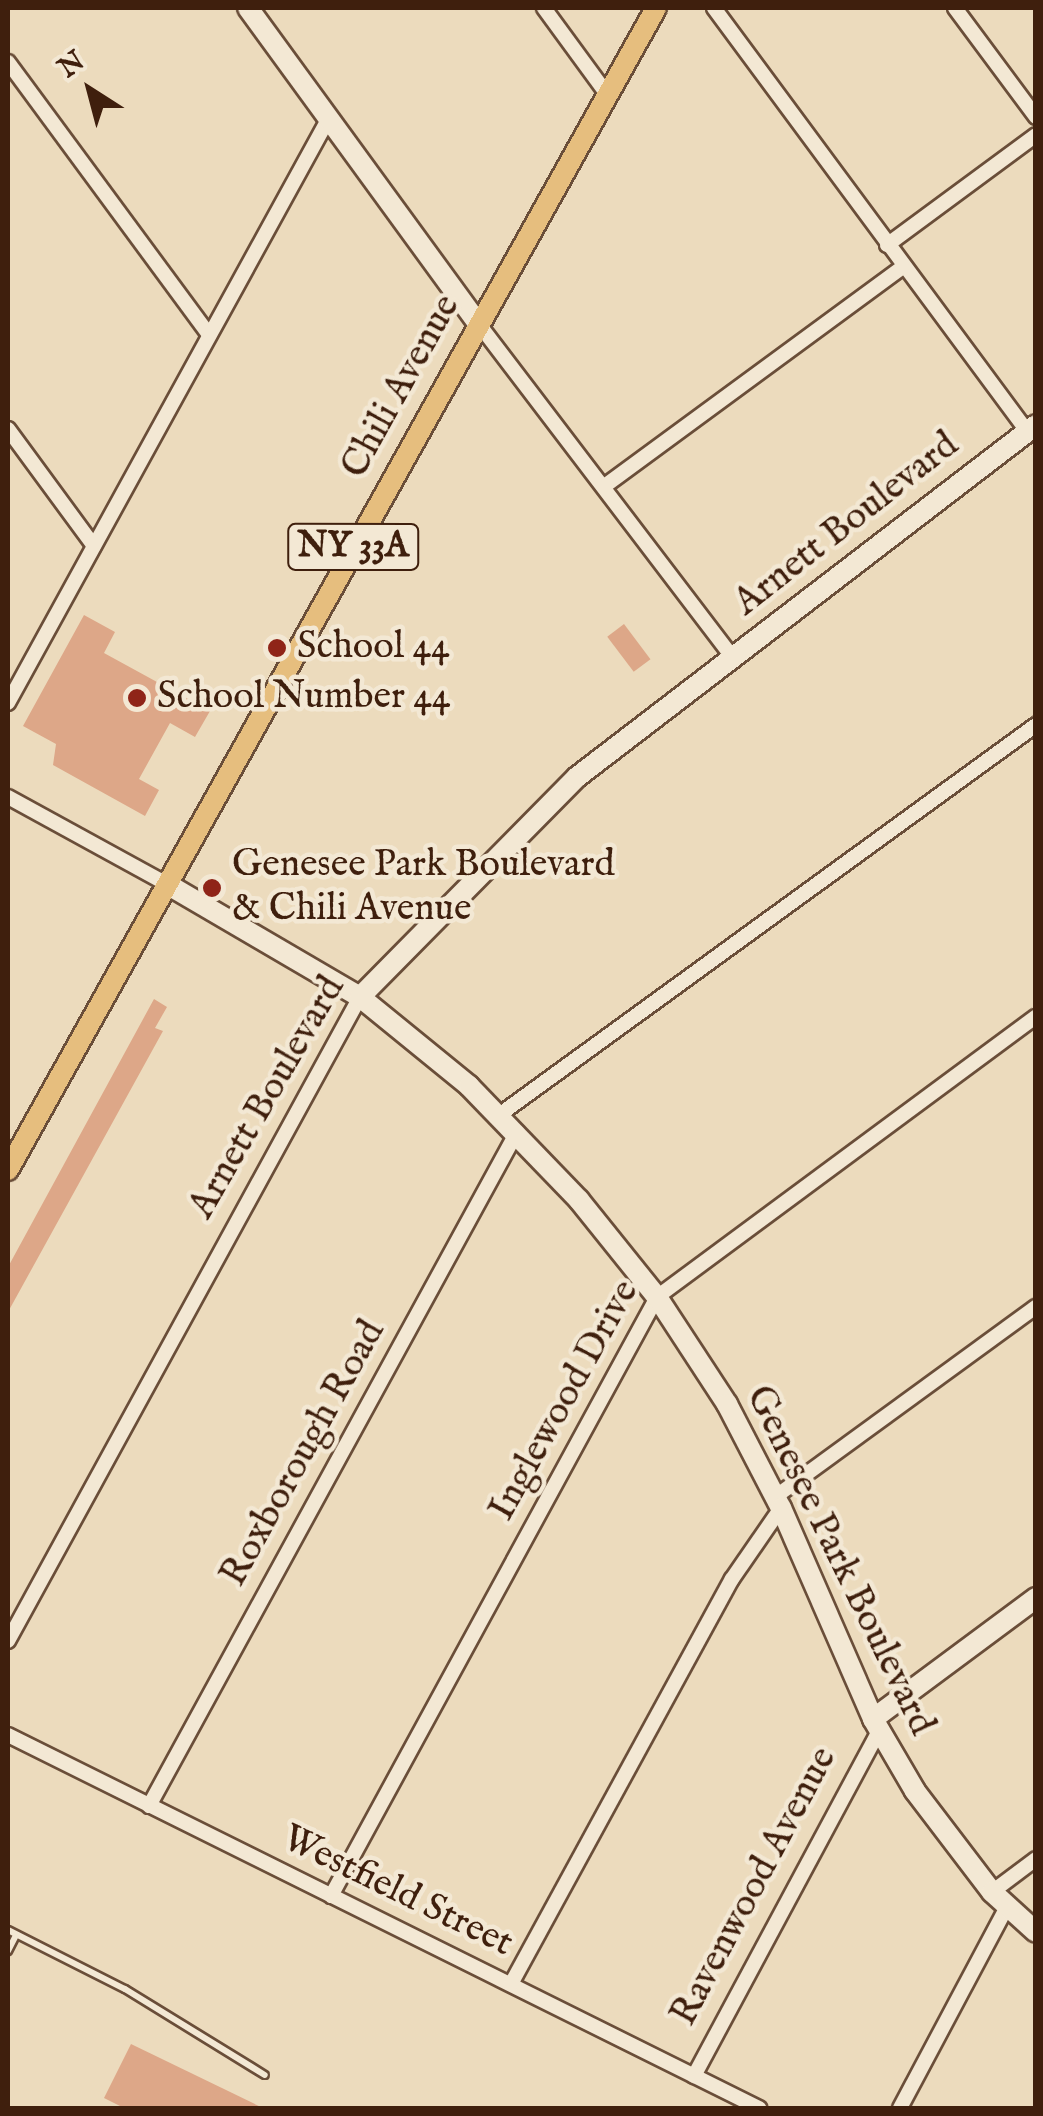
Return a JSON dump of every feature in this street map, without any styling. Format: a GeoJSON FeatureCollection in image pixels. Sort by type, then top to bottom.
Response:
{"type":"FeatureCollection","features":[{"type":"Feature","properties":{"kind":"main road","name":"Chili Avenue"},"geometry":{"type":"LineString","coordinates":[[8,1170],[656,8]]}},
{"type":"Feature","properties":{"kind":"street"},"geometry":{"type":"LineString","coordinates":[[248,8],[478,323],[606,485],[732,658]]}},
{"type":"Feature","properties":{"kind":"street"},"geometry":{"type":"LineString","coordinates":[[544,8],[607,94]]}},
{"type":"Feature","properties":{"kind":"street"},"geometry":{"type":"LineString","coordinates":[[714,8],[887,245],[1031,428]]}},
{"type":"Feature","properties":{"kind":"street"},"geometry":{"type":"LineString","coordinates":[[954,8],[1036,117]]}},
{"type":"Feature","properties":{"kind":"street"},"geometry":{"type":"LineString","coordinates":[[8,62],[209,335]]}},
{"type":"Feature","properties":{"kind":"street"},"geometry":{"type":"LineString","coordinates":[[8,703],[329,118]]}},
{"type":"Feature","properties":{"kind":"street"},"geometry":{"type":"LineString","coordinates":[[887,245],[1036,135]]}},
{"type":"Feature","properties":{"kind":"street"},"geometry":{"type":"LineString","coordinates":[[606,485],[903,266]]}},
{"type":"Feature","properties":{"kind":"street"},"geometry":{"type":"LineString","coordinates":[[8,428],[94,546]]}},
{"type":"Feature","properties":{"kind":"street","name":"Arnett Boulevard"},"geometry":{"type":"LineString","coordinates":[[8,1641],[360,997],[539,809],[1031,428]]}},
{"type":"Feature","properties":{"kind":"street"},"geometry":{"type":"LineString","coordinates":[[499,1115],[1036,724]]}},
{"type":"Feature","properties":{"kind":"street"},"geometry":{"type":"LineString","coordinates":[[8,797],[165,883]]}},
{"type":"Feature","properties":{"kind":"street","name":"Genesee Park Boulevard"},"geometry":{"type":"LineString","coordinates":[[165,883],[360,997],[517,1132],[657,1297],[726,1404],[778,1502],[876,1725],[936,1823],[999,1899],[1036,1932]]}},
{"type":"Feature","properties":{"kind":"street","name":"Inglewood Drive"},"geometry":{"type":"LineString","coordinates":[[331,1896],[657,1297],[1036,1017]]}},
{"type":"Feature","properties":{"kind":"street","name":"Roxborough Road"},"geometry":{"type":"LineString","coordinates":[[149,1806],[517,1132]]}},
{"type":"Feature","properties":{"kind":"street"},"geometry":{"type":"LineString","coordinates":[[512,1984],[732,1578],[778,1502],[1036,1306]]}},
{"type":"Feature","properties":{"kind":"street","name":"Ravenwood Avenue"},"geometry":{"type":"LineString","coordinates":[[694,2076],[876,1725],[1036,1598]]}},
{"type":"Feature","properties":{"kind":"street","name":"Westfield Street"},"geometry":{"type":"LineString","coordinates":[[8,1735],[759,2108]]}},
{"type":"Feature","properties":{"kind":"street"},"geometry":{"type":"LineString","coordinates":[[900,2108],[999,1899],[1036,1860]]}},
{"type":"Feature","properties":{"kind":"lane"},"geometry":{"type":"LineString","coordinates":[[8,1930],[124,1989],[265,2075]]}},
{"type":"Feature","properties":{"kind":"lane"},"geometry":{"type":"LineString","coordinates":[[8,1951],[16,1935]]}},
{"type":"Feature","properties":{"kind":"building"},"geometry":{"type":"Polygon","coordinates":[[[84,615],[115,632],[104,653],[210,711],[195,737],[170,723],[139,779],[159,790],[145,816],[53,765],[56,744],[23,726],[84,615]]]}},
{"type":"Feature","properties":{"kind":"building"},"geometry":{"type":"Polygon","coordinates":[[[624,624],[650,659],[634,672],[607,637],[624,624]]]}},
{"type":"Feature","properties":{"kind":"building"},"geometry":{"type":"Polygon","coordinates":[[[154,999],[167,1007],[155,1028],[163,1031],[8,1312],[8,1267],[154,999]]]}},
{"type":"Feature","properties":{"kind":"building"},"geometry":{"type":"Polygon","coordinates":[[[131,2044],[263,2108],[124,2108],[104,2098],[131,2044]]]}},
{"type":"Feature","properties":{"kind":"place","name":"School 44"},"geometry":{"type":"Point","coordinates":[277,648]}},
{"type":"Feature","properties":{"kind":"place","name":"School Number 44"},"geometry":{"type":"Point","coordinates":[137,698]}},
{"type":"Feature","properties":{"kind":"place","name":"Genesee Park Boulevard & Chili Avenue"},"geometry":{"type":"Point","coordinates":[212,888]}}]}
